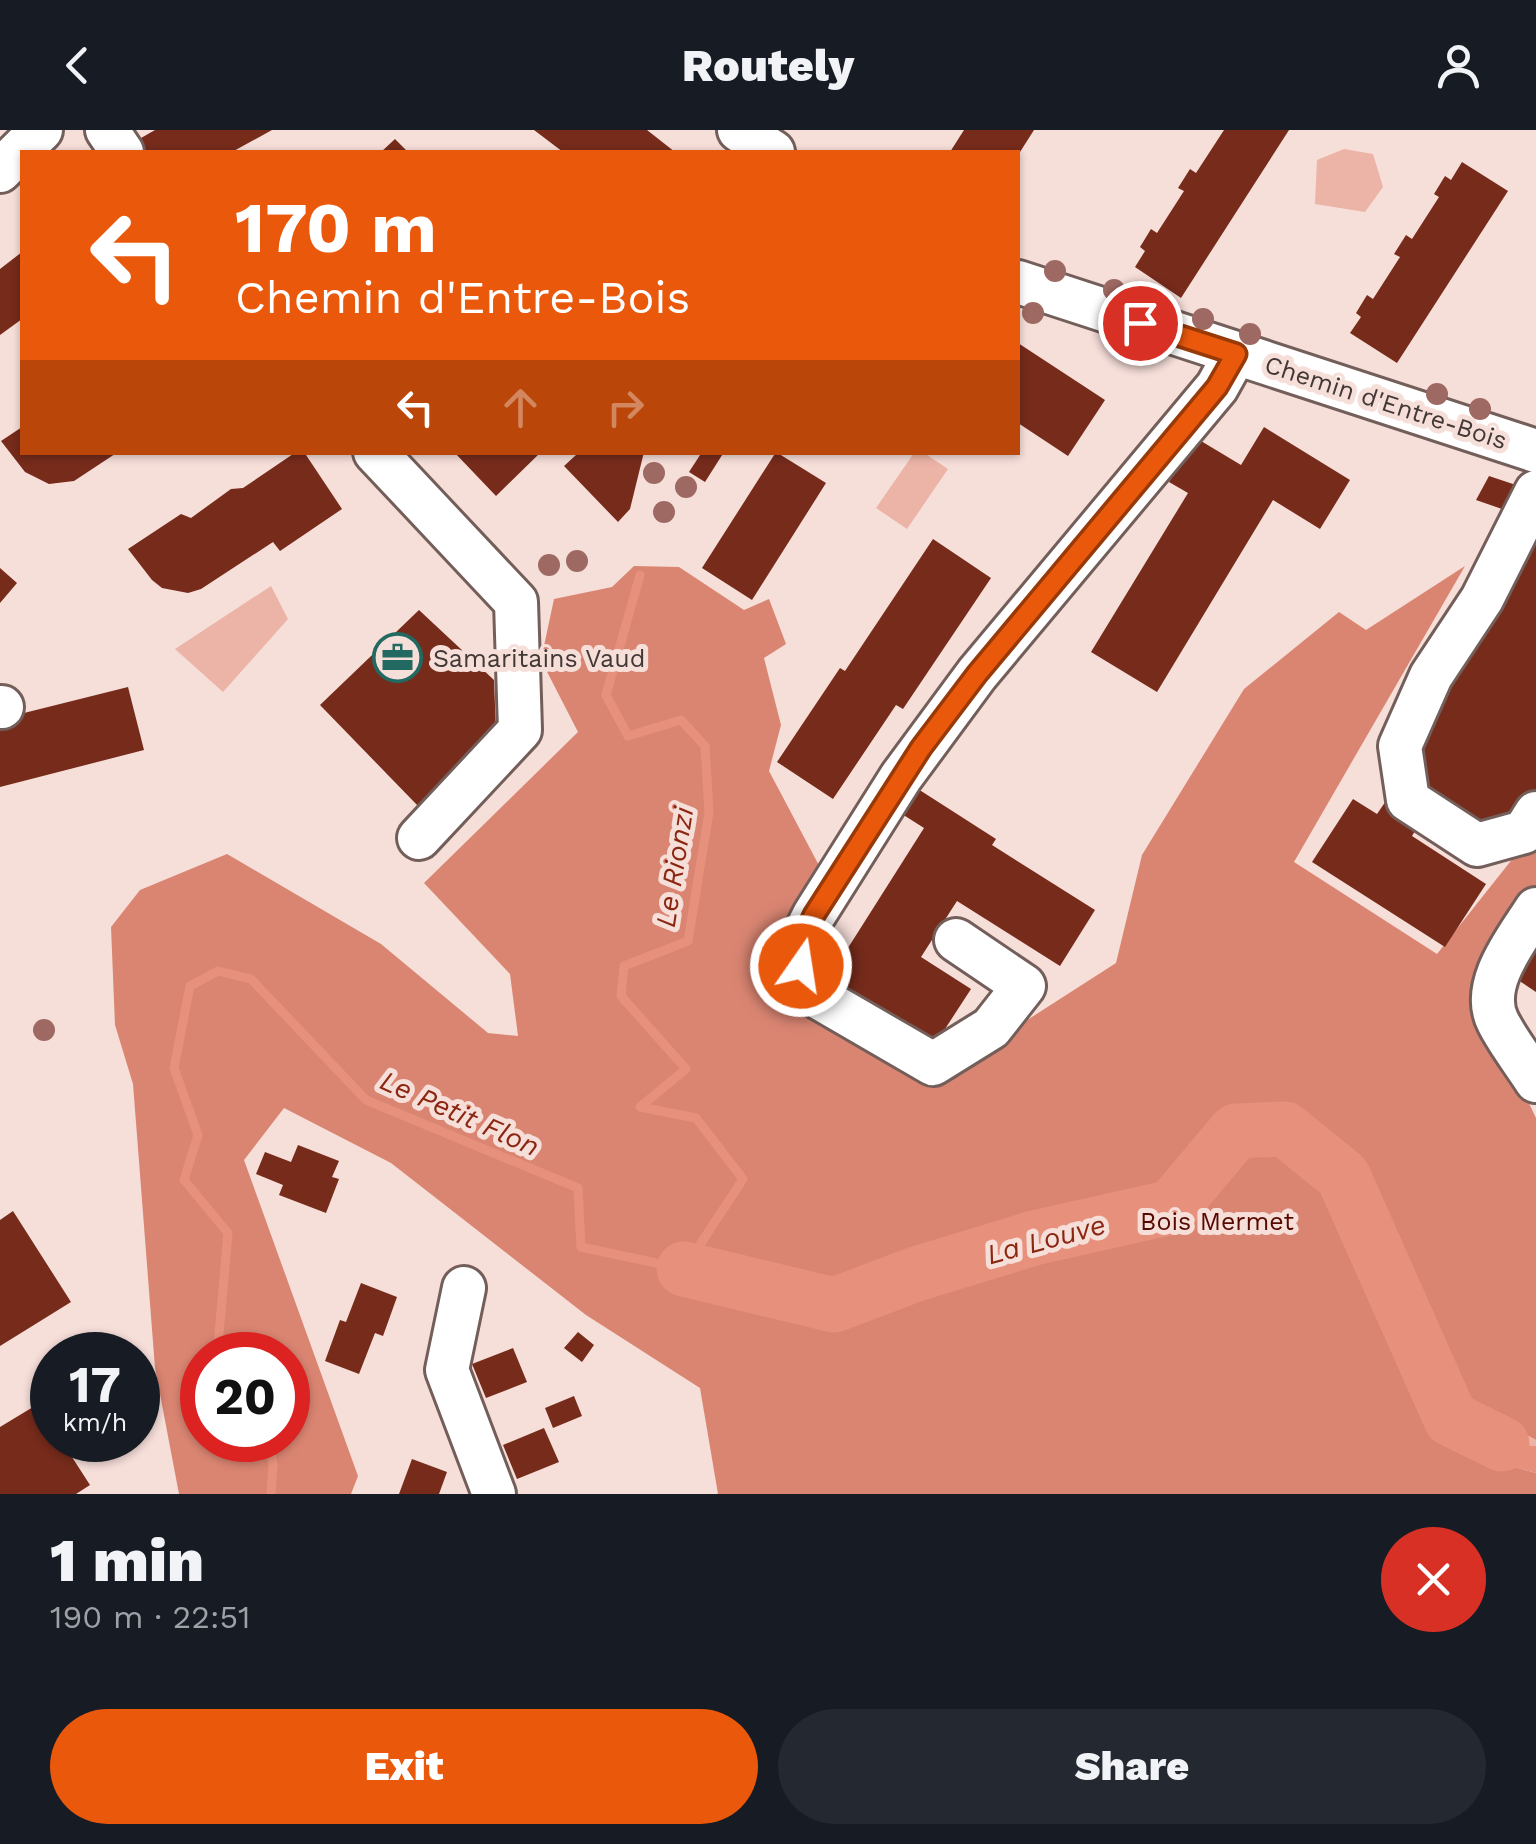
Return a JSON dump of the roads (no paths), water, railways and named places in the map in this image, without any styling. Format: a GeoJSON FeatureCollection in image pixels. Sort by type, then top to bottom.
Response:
{"type":"FeatureCollection","features":[{"type":"Feature","properties":{"kind":"street"},"geometry":{"type":"LineString","coordinates":[[0,170],[40,130]]}},
{"type":"Feature","properties":{"kind":"street"},"geometry":{"type":"LineString","coordinates":[[739,130],[769,150]]}},
{"type":"Feature","properties":{"kind":"street","name":"Chemin d'Entre-Bois"},"geometry":{"type":"LineString","coordinates":[[1020,283],[1536,451]]}},
{"type":"Feature","properties":{"kind":"street","name":"Chemin d'Entre-Bois"},"geometry":{"type":"LineString","coordinates":[[956,940],[1024,986],[991,1028],[933,1064],[802,988],[799,945],[901,777],[977,674],[1217,387],[1236,354]]}},
{"type":"Feature","properties":{"kind":"street"},"geometry":{"type":"LineString","coordinates":[[377,455],[516,602],[520,730],[419,838]]}},
{"type":"Feature","properties":{"kind":"street"},"geometry":{"type":"LineString","coordinates":[[1536,492],[1482,599],[1431,676],[1400,746],[1408,800],[1476,844],[1524,832],[1536,813]]}},
{"type":"Feature","properties":{"kind":"street"},"geometry":{"type":"LineString","coordinates":[[1536,909],[1508,954],[1492,992],[1496,1018],[1536,1081]]}},
{"type":"Feature","properties":{"kind":"street"},"geometry":{"type":"LineString","coordinates":[[464,1288],[447,1370],[494,1494]]}},
{"type":"Feature","properties":{"kind":"waterway","name":"Le Petit Flon"},"geometry":{"type":"LineString","coordinates":[[219,1332],[228,1233],[184,1180],[198,1135],[174,1068],[190,986],[218,971],[251,979],[366,1100],[578,1188],[581,1247],[684,1269],[743,1179],[696,1118],[640,1107],[686,1069],[621,996],[624,966],[688,941],[709,812],[705,746],[681,720],[628,736],[606,695],[640,575]]}},
{"type":"Feature","properties":{"kind":"waterway","name":"La Louve"},"geometry":{"type":"LineString","coordinates":[[684,1269],[834,1305],[916,1274],[1034,1238],[1172,1207],[1236,1131],[1285,1129],[1343,1176],[1451,1419],[1502,1444]]}},
{"type":"Feature","properties":{"kind":"waterway","name":"Le Petit Flon"},"geometry":{"type":"LineString","coordinates":[[271,1494],[273,1462]]}},
{"type":"Feature","properties":{"kind":"place","name":"Samaritains Vaud"},"geometry":{"type":"Point","coordinates":[398,658]}},
{"type":"Feature","properties":{"kind":"water label","name":"Le Rionzi"},"geometry":{"type":"Point","coordinates":[674,867]}},
{"type":"Feature","properties":{"kind":"park label","name":"Bois Mermet"},"geometry":{"type":"Point","coordinates":[1217,1221]}}]}
